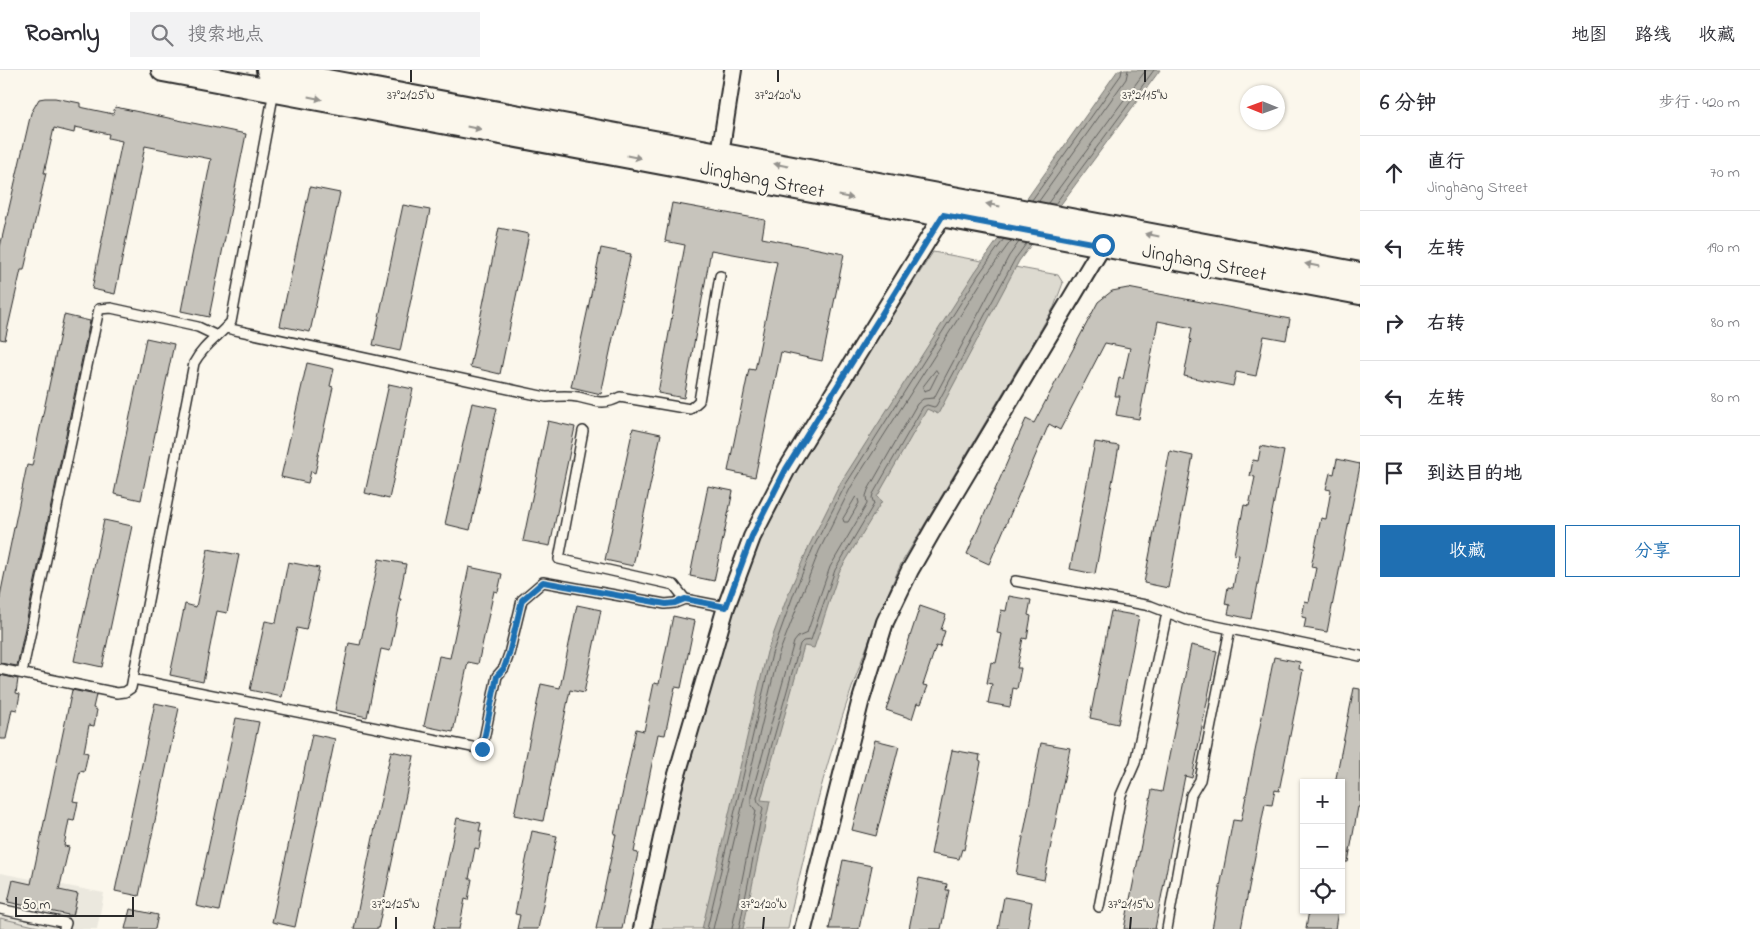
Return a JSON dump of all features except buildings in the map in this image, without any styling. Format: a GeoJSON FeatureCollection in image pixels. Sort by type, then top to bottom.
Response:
{"type":"FeatureCollection","features":[{"type":"Feature","properties":{"kind":"main road","name":"Jinghang Street"},"geometry":{"type":"LineString","coordinates":[[164,70],[271,80],[720,154],[1360,274]]}},
{"type":"Feature","properties":{"kind":"main road","name":"Jinghang Street"},"geometry":{"type":"LineString","coordinates":[[271,80],[943,215],[1360,293]]}},
{"type":"Feature","properties":{"kind":"street"},"geometry":{"type":"LineString","coordinates":[[720,154],[732,70]]}},
{"type":"Feature","properties":{"kind":"street"},"geometry":{"type":"LineString","coordinates":[[642,929],[673,788],[726,607],[752,536],[786,469],[943,215]]}},
{"type":"Feature","properties":{"kind":"street"},"geometry":{"type":"LineString","coordinates":[[803,929],[860,703],[885,622],[910,570],[934,528],[1103,245]]}},
{"type":"Feature","properties":{"kind":"lane"},"geometry":{"type":"LineString","coordinates":[[0,669],[117,693],[125,692],[131,688],[194,363],[211,340],[231,322],[271,80]]}},
{"type":"Feature","properties":{"kind":"lane"},"geometry":{"type":"LineString","coordinates":[[226,328],[546,397],[562,395],[600,403],[610,403],[620,397],[690,409],[699,401],[720,276]]}},
{"type":"Feature","properties":{"kind":"lane"},"geometry":{"type":"LineString","coordinates":[[22,673],[99,309],[111,308],[198,327],[217,336]]}},
{"type":"Feature","properties":{"kind":"lane"},"geometry":{"type":"LineString","coordinates":[[583,431],[559,559],[674,585],[685,599]]}},
{"type":"Feature","properties":{"kind":"lane"},"geometry":{"type":"LineString","coordinates":[[1015,581],[1150,606],[1187,620],[1360,656]]}},
{"type":"Feature","properties":{"kind":"lane"},"geometry":{"type":"LineString","coordinates":[[133,679],[482,749],[497,676],[504,668],[509,654],[522,600],[543,582],[666,604],[685,599],[726,607]]}},
{"type":"Feature","properties":{"kind":"lane"},"geometry":{"type":"LineString","coordinates":[[1099,907],[1121,795],[1135,763],[1167,612]]}},
{"type":"Feature","properties":{"kind":"lane"},"geometry":{"type":"LineString","coordinates":[[1167,929],[1191,795],[1200,780],[1230,629]]}},
{"type":"Feature","properties":{"kind":"lane"},"geometry":{"type":"LineString","coordinates":[[0,909],[66,923],[64,929]]}},
{"type":"Feature","properties":{"kind":"shaded area"},"geometry":{"type":"Polygon","coordinates":[[[933,252],[1058,275],[1063,283],[1054,307],[901,564],[890,588],[861,662],[828,763],[809,835],[788,929],[651,929],[694,744],[735,604],[755,551],[815,435],[933,252]]]}},
{"type":"Feature","properties":{"kind":"shaded area"},"geometry":{"type":"Polygon","coordinates":[[[0,873],[104,893],[97,929],[0,929],[0,873]]]}},
{"type":"Feature","properties":{"kind":"shaded area"},"geometry":{"type":"Polygon","coordinates":[[[0,918],[47,929],[0,929],[0,918]]]}},
{"type":"Feature","properties":{"kind":"water"},"geometry":{"type":"Polygon","coordinates":[[[1118,70],[1160,70],[1019,261],[938,414],[927,409],[877,497],[882,501],[839,572],[814,648],[804,646],[761,800],[770,801],[743,929],[702,929],[767,652],[789,592],[809,546],[841,482],[975,272],[1118,70]]]}},
{"type":"Feature","properties":{"kind":"route"},"geometry":{"type":"LineString","coordinates":[[482,749],[497,676],[504,668],[509,654],[522,600],[543,582],[666,604],[685,599],[726,607],[752,536],[786,469],[943,215],[1103,245]]}}]}
